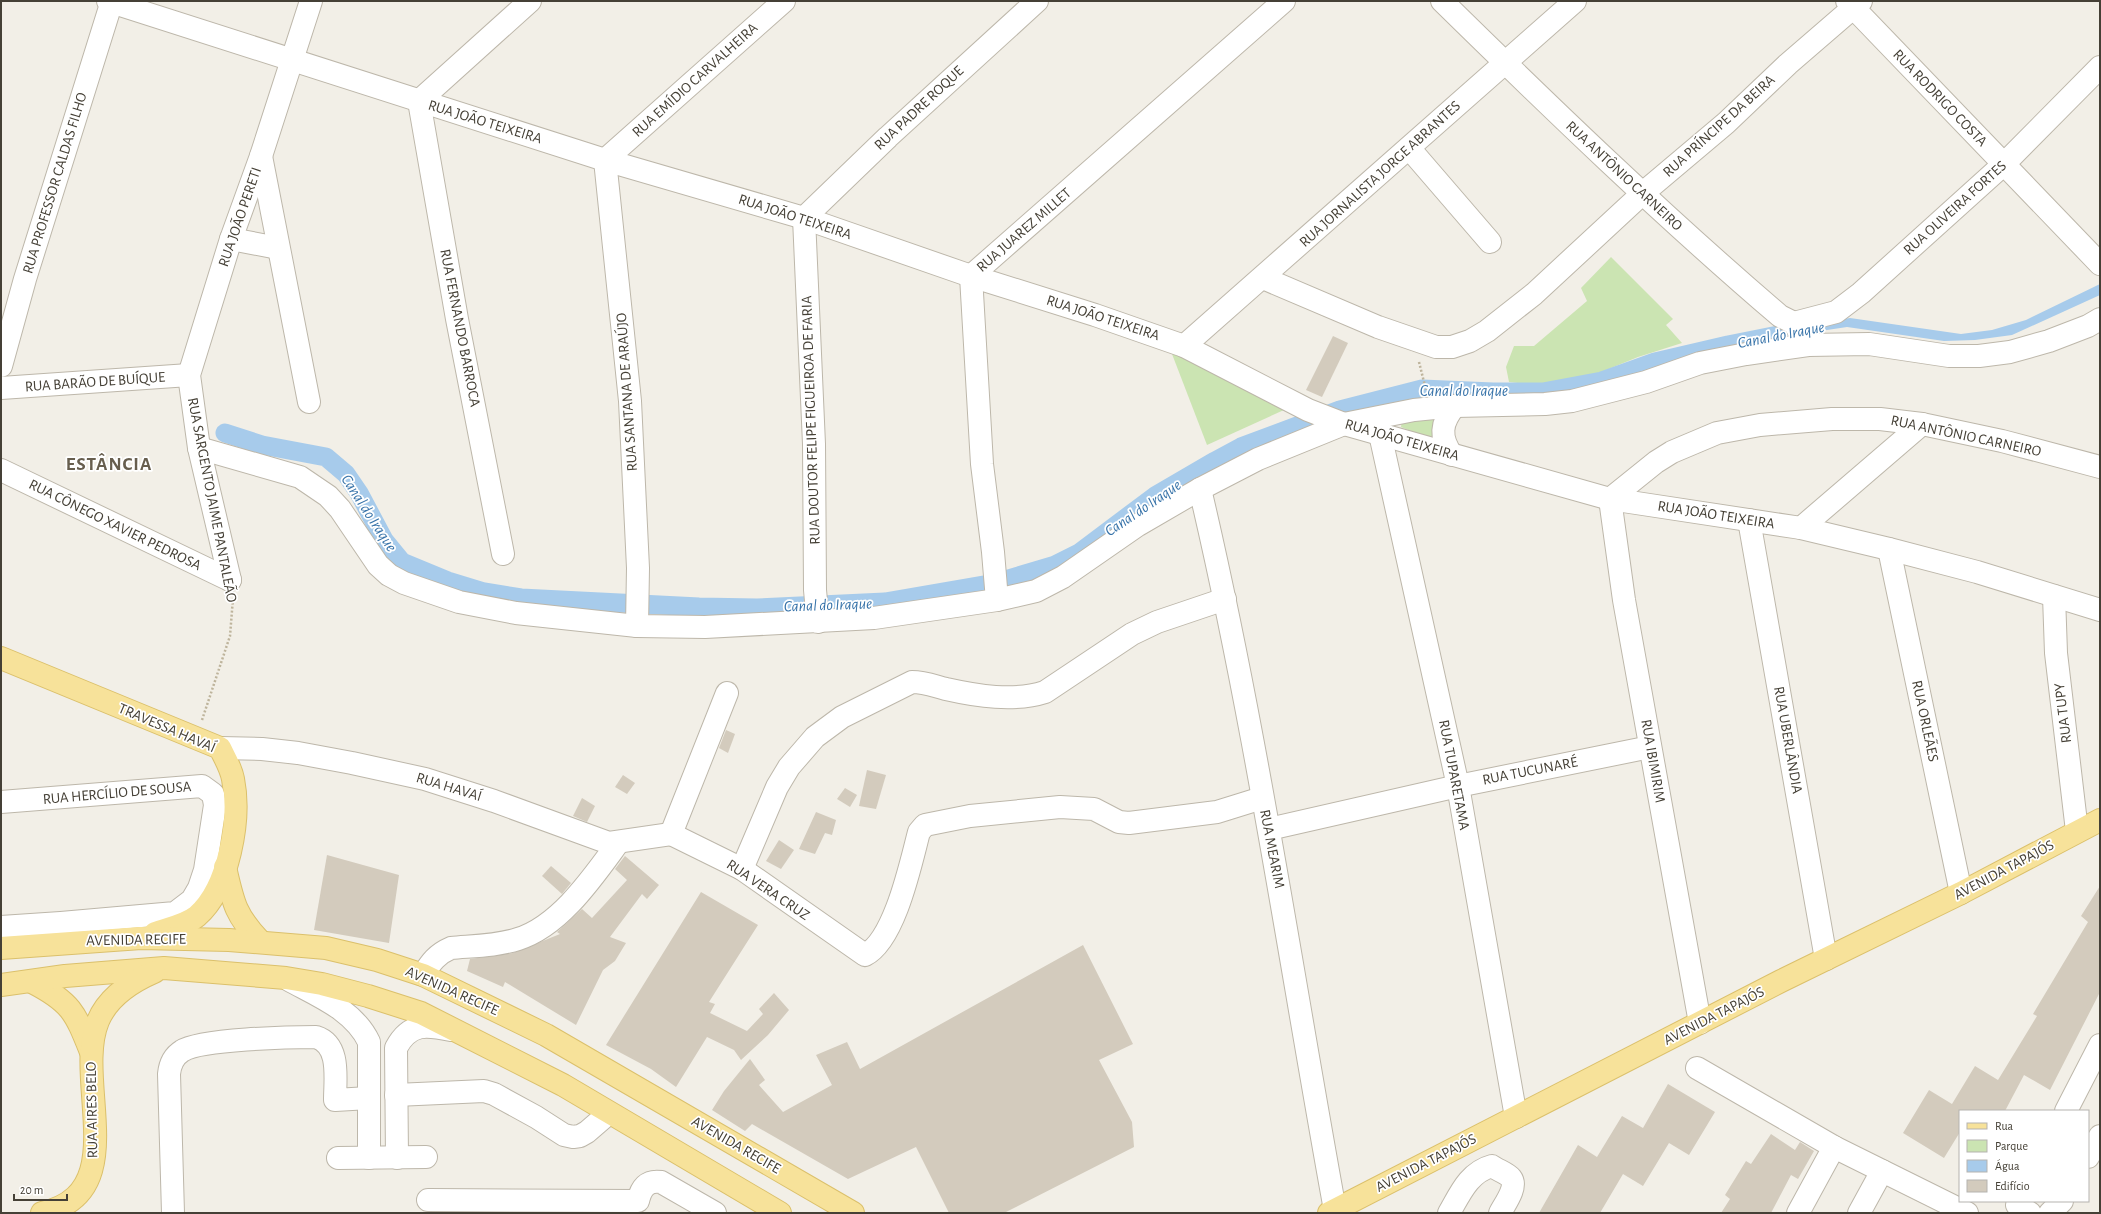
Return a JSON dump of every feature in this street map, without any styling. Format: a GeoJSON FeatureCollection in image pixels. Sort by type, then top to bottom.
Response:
{"type":"FeatureCollection","features":[{"type":"Feature","properties":{"kind":"main road","name":"TRAVESSA HAVAÍ"},"geometry":{"type":"LineString","coordinates":[[1,658],[197,740],[220,748],[231,771],[236,804],[234,835],[217,890],[196,916],[180,925],[140,938]]}},
{"type":"Feature","properties":{"kind":"main road","name":"AVENIDA TAPAJÓS"},"geometry":{"type":"LineString","coordinates":[[1332,1211],[1826,959],[1961,893],[2100,820]]}},
{"type":"Feature","properties":{"kind":"main road","name":"TRAVESSA HAVAÍ"},"geometry":{"type":"LineString","coordinates":[[225,867],[235,908],[246,926],[260,941]]}},
{"type":"Feature","properties":{"kind":"main road","name":"AVENIDA RECIFE"},"geometry":{"type":"LineString","coordinates":[[1,948],[140,938],[260,941],[326,948],[377,960],[423,975],[546,1035],[853,1213]]}},
{"type":"Feature","properties":{"kind":"main road","name":"AVENIDA RECIFE"},"geometry":{"type":"LineString","coordinates":[[1,984],[164,968],[286,978],[322,984],[368,996],[421,1013],[563,1086],[780,1213]]}},
{"type":"Feature","properties":{"kind":"main road","name":"RUA AIRES BELO"},"geometry":{"type":"LineString","coordinates":[[42,1213],[68,1204],[84,1187],[90,1175],[94,1145],[91,1052],[93,1034],[98,1020],[107,1005],[121,991],[140,978],[164,968]]}},
{"type":"Feature","properties":{"kind":"main road","name":"RUA AIRES BELO"},"geometry":{"type":"LineString","coordinates":[[29,982],[64,1002],[79,1024],[91,1052]]}},
{"type":"Feature","properties":{"kind":"street","name":"RUA JOÃO TEIXEIRA"},"geometry":{"type":"LineString","coordinates":[[111,1],[605,160],[804,218],[971,276],[1184,346],[1308,410],[1344,424],[1610,499],[1801,528],[1889,548],[2100,610]]}},
{"type":"Feature","properties":{"kind":"street","name":"RUA PROFESSOR CALDAS FILHO"},"geometry":{"type":"LineString","coordinates":[[1,366],[25,279],[111,1]]}},
{"type":"Feature","properties":{"kind":"street","name":"RUA JOÃO PERETI"},"geometry":{"type":"LineString","coordinates":[[189,375],[231,239],[261,156],[291,58],[311,1]]}},
{"type":"Feature","properties":{"kind":"street"},"geometry":{"type":"LineString","coordinates":[[419,101],[530,1]]}},
{"type":"Feature","properties":{"kind":"street","name":"RUA EMÍDIO CARVALHEIRA"},"geometry":{"type":"LineString","coordinates":[[605,160],[784,1]]}},
{"type":"Feature","properties":{"kind":"street","name":"RUA PADRE ROQUE"},"geometry":{"type":"LineString","coordinates":[[804,218],[888,137],[1037,1]]}},
{"type":"Feature","properties":{"kind":"street","name":"RUA JUAREZ MILLET"},"geometry":{"type":"LineString","coordinates":[[996,596],[993,552],[982,464],[971,276],[1284,1]]}},
{"type":"Feature","properties":{"kind":"street","name":"RUA ANTÔNIO CARNEIRO"},"geometry":{"type":"LineString","coordinates":[[1442,1],[1505,63],[1702,249],[1787,320],[1808,345]]}},
{"type":"Feature","properties":{"kind":"street","name":"RUA JORNALISTA JORGE ABRANTES"},"geometry":{"type":"LineString","coordinates":[[1184,346],[1263,278],[1575,1]]}},
{"type":"Feature","properties":{"kind":"street","name":"RUA RODRIGO COSTA"},"geometry":{"type":"LineString","coordinates":[[1854,3],[2004,164],[2100,264]]}},
{"type":"Feature","properties":{"kind":"street","name":"RUA PRÍNCIPE DA BEIRA"},"geometry":{"type":"LineString","coordinates":[[1263,278],[1378,327],[1436,347],[1452,347],[1470,341],[1487,332],[1534,294],[1643,193],[1726,123],[1854,3]]}},
{"type":"Feature","properties":{"kind":"street","name":"RUA OLIVEIRA FORTES"},"geometry":{"type":"LineString","coordinates":[[1787,320],[1836,312],[1928,234],[2004,164],[2100,67]]}},
{"type":"Feature","properties":{"kind":"street","name":"RUA FERNANDO BARROCA"},"geometry":{"type":"LineString","coordinates":[[419,101],[457,320],[503,554]]}},
{"type":"Feature","properties":{"kind":"street"},"geometry":{"type":"LineString","coordinates":[[1409,148],[1490,242]]}},
{"type":"Feature","properties":{"kind":"street"},"geometry":{"type":"LineString","coordinates":[[261,156],[309,402]]}},
{"type":"Feature","properties":{"kind":"street","name":"RUA SANTANA DE ARAÚJO"},"geometry":{"type":"LineString","coordinates":[[605,160],[630,401],[638,587],[638,620]]}},
{"type":"Feature","properties":{"kind":"street","name":"RUA DOUTOR FELIPE FIGUEIROA DE FARIA"},"geometry":{"type":"LineString","coordinates":[[804,218],[814,444],[817,608]]}},
{"type":"Feature","properties":{"kind":"street"},"geometry":{"type":"LineString","coordinates":[[231,239],[278,248]]}},
{"type":"Feature","properties":{"kind":"street"},"geometry":{"type":"LineString","coordinates":[[198,448],[300,478],[314,486],[328,496],[340,509],[378,564],[389,575],[404,583],[458,602],[516,613],[638,620],[705,627],[817,608],[874,618],[996,596],[1036,591],[1064,577],[1138,525],[1200,489],[1258,459],[1344,424],[1414,410],[1455,406],[1545,404],[1572,400],[1646,382],[1700,363],[1746,354],[1808,345],[1868,344],[1949,356],[1979,356],[2010,352],[2049,341],[2088,326],[2100,318]]}},
{"type":"Feature","properties":{"kind":"street","name":"RUA BARÃO DE BUÍQUE"},"geometry":{"type":"LineString","coordinates":[[1,388],[189,375]]}},
{"type":"Feature","properties":{"kind":"street","name":"RUA SARGENTO JAIME PANTALEÃO"},"geometry":{"type":"LineString","coordinates":[[189,375],[198,448],[230,580]]}},
{"type":"Feature","properties":{"kind":"street"},"geometry":{"type":"LineString","coordinates":[[1452,455],[1446,445],[1442,430],[1444,421],[1455,406]]}},
{"type":"Feature","properties":{"kind":"street","name":"RUA ANTÔNIO CARNEIRO"},"geometry":{"type":"LineString","coordinates":[[1610,499],[1656,462],[1672,452],[1717,433],[1760,425],[1853,418],[1922,424],[2002,441],[2100,468]]}},
{"type":"Feature","properties":{"kind":"street"},"geometry":{"type":"LineString","coordinates":[[1801,528],[1922,424]]}},
{"type":"Feature","properties":{"kind":"street","name":"RUA TUPARETAMA"},"geometry":{"type":"LineString","coordinates":[[1380,434],[1458,786],[1516,1118]]}},
{"type":"Feature","properties":{"kind":"street","name":"RUA CÔNEGO XAVIER PEDROSA"},"geometry":{"type":"LineString","coordinates":[[1,470],[230,580]]}},
{"type":"Feature","properties":{"kind":"street","name":"RUA MEARIM"},"geometry":{"type":"LineString","coordinates":[[1200,489],[1225,600],[1269,829],[1332,1211]]}},
{"type":"Feature","properties":{"kind":"street","name":"RUA IBIMIRIM"},"geometry":{"type":"LineString","coordinates":[[1610,499],[1624,600],[1700,1023]]}},
{"type":"Feature","properties":{"kind":"street","name":"RUA UBERLÂNDIA"},"geometry":{"type":"LineString","coordinates":[[1749,520],[1826,959]]}},
{"type":"Feature","properties":{"kind":"street","name":"RUA ORLEÃES"},"geometry":{"type":"LineString","coordinates":[[1889,548],[1961,893]]}},
{"type":"Feature","properties":{"kind":"street","name":"RUA TUPY"},"geometry":{"type":"LineString","coordinates":[[2054,596],[2056,653],[2077,831]]}},
{"type":"Feature","properties":{"kind":"street"},"geometry":{"type":"LineString","coordinates":[[742,870],[762,818],[777,787],[789,767],[801,752],[829,725],[912,682],[921,682],[961,692],[1005,697],[1029,697],[1045,692],[1132,634],[1157,622],[1225,600]]}},
{"type":"Feature","properties":{"kind":"street"},"geometry":{"type":"LineString","coordinates":[[671,834],[727,693]]}},
{"type":"Feature","properties":{"kind":"street","name":"RUA TUCUNARÉ"},"geometry":{"type":"LineString","coordinates":[[1269,829],[1458,786],[1650,747]]}},
{"type":"Feature","properties":{"kind":"street","name":"RUA HAVAÍ"},"geometry":{"type":"LineString","coordinates":[[220,748],[262,749],[298,753],[425,779],[494,801],[600,841],[618,842],[671,834]]}},
{"type":"Feature","properties":{"kind":"street","name":"RUA HERCÍLIO DE SOUSA"},"geometry":{"type":"LineString","coordinates":[[1,802],[202,786],[213,794],[215,805],[205,870],[199,888],[192,900],[175,913],[1,927]]}},
{"type":"Feature","properties":{"kind":"street","name":"RUA VERA CRUZ"},"geometry":{"type":"LineString","coordinates":[[671,834],[742,870],[865,955],[869,953],[887,930],[903,892],[919,832],[921,828],[931,822],[1060,807],[1094,809],[1119,822],[1129,823],[1217,812],[1262,798]]}},
{"type":"Feature","properties":{"kind":"street"},"geometry":{"type":"LineString","coordinates":[[423,975],[432,960],[441,952],[451,948],[517,940],[544,927],[574,899],[618,842]]}},
{"type":"Feature","properties":{"kind":"street"},"geometry":{"type":"LineString","coordinates":[[286,978],[331,1002],[360,1026],[369,1042],[370,1158]]}},
{"type":"Feature","properties":{"kind":"street"},"geometry":{"type":"LineString","coordinates":[[397,1158],[396,1048],[406,1035],[422,1026],[460,1032]]}},
{"type":"Feature","properties":{"kind":"street"},"geometry":{"type":"LineString","coordinates":[[173,1213],[168,1074],[172,1061],[184,1050],[202,1045],[316,1037],[326,1041],[332,1050],[335,1100],[369,1098]]}},
{"type":"Feature","properties":{"kind":"street"},"geometry":{"type":"LineString","coordinates":[[2067,1110],[2100,1046]]}},
{"type":"Feature","properties":{"kind":"street"},"geometry":{"type":"LineString","coordinates":[[1697,1068],[1834,1147],[1967,1213]]}},
{"type":"Feature","properties":{"kind":"street"},"geometry":{"type":"LineString","coordinates":[[396,1095],[484,1091],[494,1094],[536,1117],[564,1135],[573,1136],[580,1136],[587,1132],[609,1113]]}},
{"type":"Feature","properties":{"kind":"street"},"geometry":{"type":"LineString","coordinates":[[2089,1155],[2100,1136]]}},
{"type":"Feature","properties":{"kind":"street"},"geometry":{"type":"LineString","coordinates":[[1798,1213],[1834,1147]]}},
{"type":"Feature","properties":{"kind":"street"},"geometry":{"type":"LineString","coordinates":[[338,1158],[426,1157]]}},
{"type":"Feature","properties":{"kind":"street"},"geometry":{"type":"LineString","coordinates":[[1449,1213],[1468,1180],[1484,1168],[1492,1166],[1511,1178],[1512,1183],[1512,1188],[1500,1213]]}},
{"type":"Feature","properties":{"kind":"street"},"geometry":{"type":"LineString","coordinates":[[1859,1213],[1882,1170]]}},
{"type":"Feature","properties":{"kind":"street"},"geometry":{"type":"LineString","coordinates":[[428,1200],[470,1207],[638,1207],[644,1186],[654,1181],[661,1182],[686,1205],[714,1213]]}},
{"type":"Feature","properties":{"kind":"street"},"geometry":{"type":"LineString","coordinates":[[2050,1213],[2061,1202]]}},
{"type":"Feature","properties":{"kind":"path","name":"RUA SARGENTO JAIME PANTALEÃO"},"geometry":{"type":"LineString","coordinates":[[197,740],[230,636],[234,604],[230,580]]}},
{"type":"Feature","properties":{"kind":"green space"},"geometry":{"type":"Polygon","coordinates":[[[1611,257],[1673,319],[1666,325],[1682,343],[1638,357],[1589,377],[1544,386],[1509,382],[1506,367],[1514,346],[1534,346],[1587,301],[1581,288],[1611,257]]]}},
{"type":"Feature","properties":{"kind":"green space"},"geometry":{"type":"Polygon","coordinates":[[[1172,354],[1197,362],[1284,410],[1207,445],[1172,354]]]}},
{"type":"Feature","properties":{"kind":"green space"},"geometry":{"type":"Polygon","coordinates":[[[1439,416],[1435,441],[1401,427],[1402,418],[1439,416]]]}},
{"type":"Feature","properties":{"kind":"water"},"geometry":{"type":"Polygon","coordinates":[[[2100,284],[2100,295],[2012,335],[1975,340],[1944,341],[1847,327],[1807,333],[1805,325],[1850,318],[1961,334],[1992,330],[2026,320],[2100,284]]]}},
{"type":"Feature","properties":{"kind":"building"},"geometry":{"type":"Polygon","coordinates":[[[1333,336],[1348,343],[1322,397],[1306,390],[1333,336]]]}},
{"type":"Feature","properties":{"kind":"building"},"geometry":{"type":"Polygon","coordinates":[[[726,730],[735,734],[728,753],[719,748],[726,730]]]}},
{"type":"Feature","properties":{"kind":"building"},"geometry":{"type":"Polygon","coordinates":[[[867,770],[886,775],[876,809],[859,806],[867,770]]]}},
{"type":"Feature","properties":{"kind":"building"},"geometry":{"type":"Polygon","coordinates":[[[623,775],[635,783],[627,794],[615,787],[623,775]]]}},
{"type":"Feature","properties":{"kind":"building"},"geometry":{"type":"Polygon","coordinates":[[[845,788],[857,795],[850,807],[837,799],[845,788]]]}},
{"type":"Feature","properties":{"kind":"building"},"geometry":{"type":"Polygon","coordinates":[[[582,798],[595,806],[587,822],[573,816],[582,798]]]}},
{"type":"Feature","properties":{"kind":"building"},"geometry":{"type":"Polygon","coordinates":[[[816,812],[836,820],[832,835],[825,833],[815,854],[799,849],[816,812]]]}},
{"type":"Feature","properties":{"kind":"building"},"geometry":{"type":"Polygon","coordinates":[[[779,840],[794,850],[781,869],[766,861],[779,840]]]}},
{"type":"Feature","properties":{"kind":"building"},"geometry":{"type":"Polygon","coordinates":[[[327,855],[399,875],[389,943],[314,930],[327,855]]]}},
{"type":"Feature","properties":{"kind":"building"},"geometry":{"type":"Polygon","coordinates":[[[625,856],[659,885],[647,899],[642,894],[610,937],[626,943],[615,961],[603,970],[576,1025],[505,982],[503,987],[467,971],[470,959],[513,953],[560,934],[557,932],[582,909],[592,918],[627,880],[615,869],[625,856]]]}},
{"type":"Feature","properties":{"kind":"building"},"geometry":{"type":"Polygon","coordinates":[[[551,866],[571,883],[562,894],[542,876],[551,866]]]}},
{"type":"Feature","properties":{"kind":"building"},"geometry":{"type":"Polygon","coordinates":[[[2100,886],[2100,992],[2050,1090],[2024,1075],[2006,1110],[1959,1110],[1959,1134],[1944,1158],[1903,1133],[1929,1090],[1952,1104],[1975,1066],[1998,1080],[2037,1016],[2033,1014],[2088,922],[2081,916],[2100,886]]]}},
{"type":"Feature","properties":{"kind":"building"},"geometry":{"type":"Polygon","coordinates":[[[701,892],[758,925],[709,1002],[715,1004],[710,1013],[747,1031],[763,1014],[759,1009],[774,993],[789,1010],[768,1035],[741,1060],[734,1050],[707,1037],[676,1087],[651,1069],[606,1045],[701,892]]]}},
{"type":"Feature","properties":{"kind":"building"},"geometry":{"type":"Polygon","coordinates":[[[1083,945],[1133,1044],[1099,1060],[1132,1122],[1134,1147],[1004,1213],[949,1213],[916,1147],[848,1179],[752,1124],[745,1131],[712,1110],[724,1091],[750,1059],[765,1080],[759,1085],[783,1112],[832,1085],[816,1055],[847,1042],[860,1069],[1083,945]]]}},
{"type":"Feature","properties":{"kind":"building"},"geometry":{"type":"Polygon","coordinates":[[[1668,1084],[1715,1112],[1689,1155],[1669,1143],[1643,1186],[1623,1174],[1600,1213],[1539,1213],[1578,1145],[1597,1157],[1622,1116],[1643,1128],[1668,1084]]]}},
{"type":"Feature","properties":{"kind":"building"},"geometry":{"type":"Polygon","coordinates":[[[1771,1134],[1795,1150],[1800,1142],[1814,1151],[1798,1179],[1791,1175],[1771,1213],[1721,1213],[1730,1199],[1725,1195],[1746,1161],[1751,1164],[1771,1134]]]}},
{"type":"Feature","properties":{"kind":"waterway","name":"Canal do Iraque"},"geometry":{"type":"LineString","coordinates":[[225,433],[262,445],[326,457],[346,474],[359,493],[384,540],[402,562],[448,581],[484,592],[521,598],[699,607],[757,608],[885,602],[995,583],[1055,565],[1079,553],[1155,496],[1215,461],[1241,447],[1340,410],[1422,389],[1493,392],[1543,392],[1602,381],[1655,362],[1728,345],[1813,328]]}},
{"type":"Feature","properties":{"kind":"district","name":"ESTÂNCIA"},"geometry":{"type":"Point","coordinates":[109,464]}}]}
